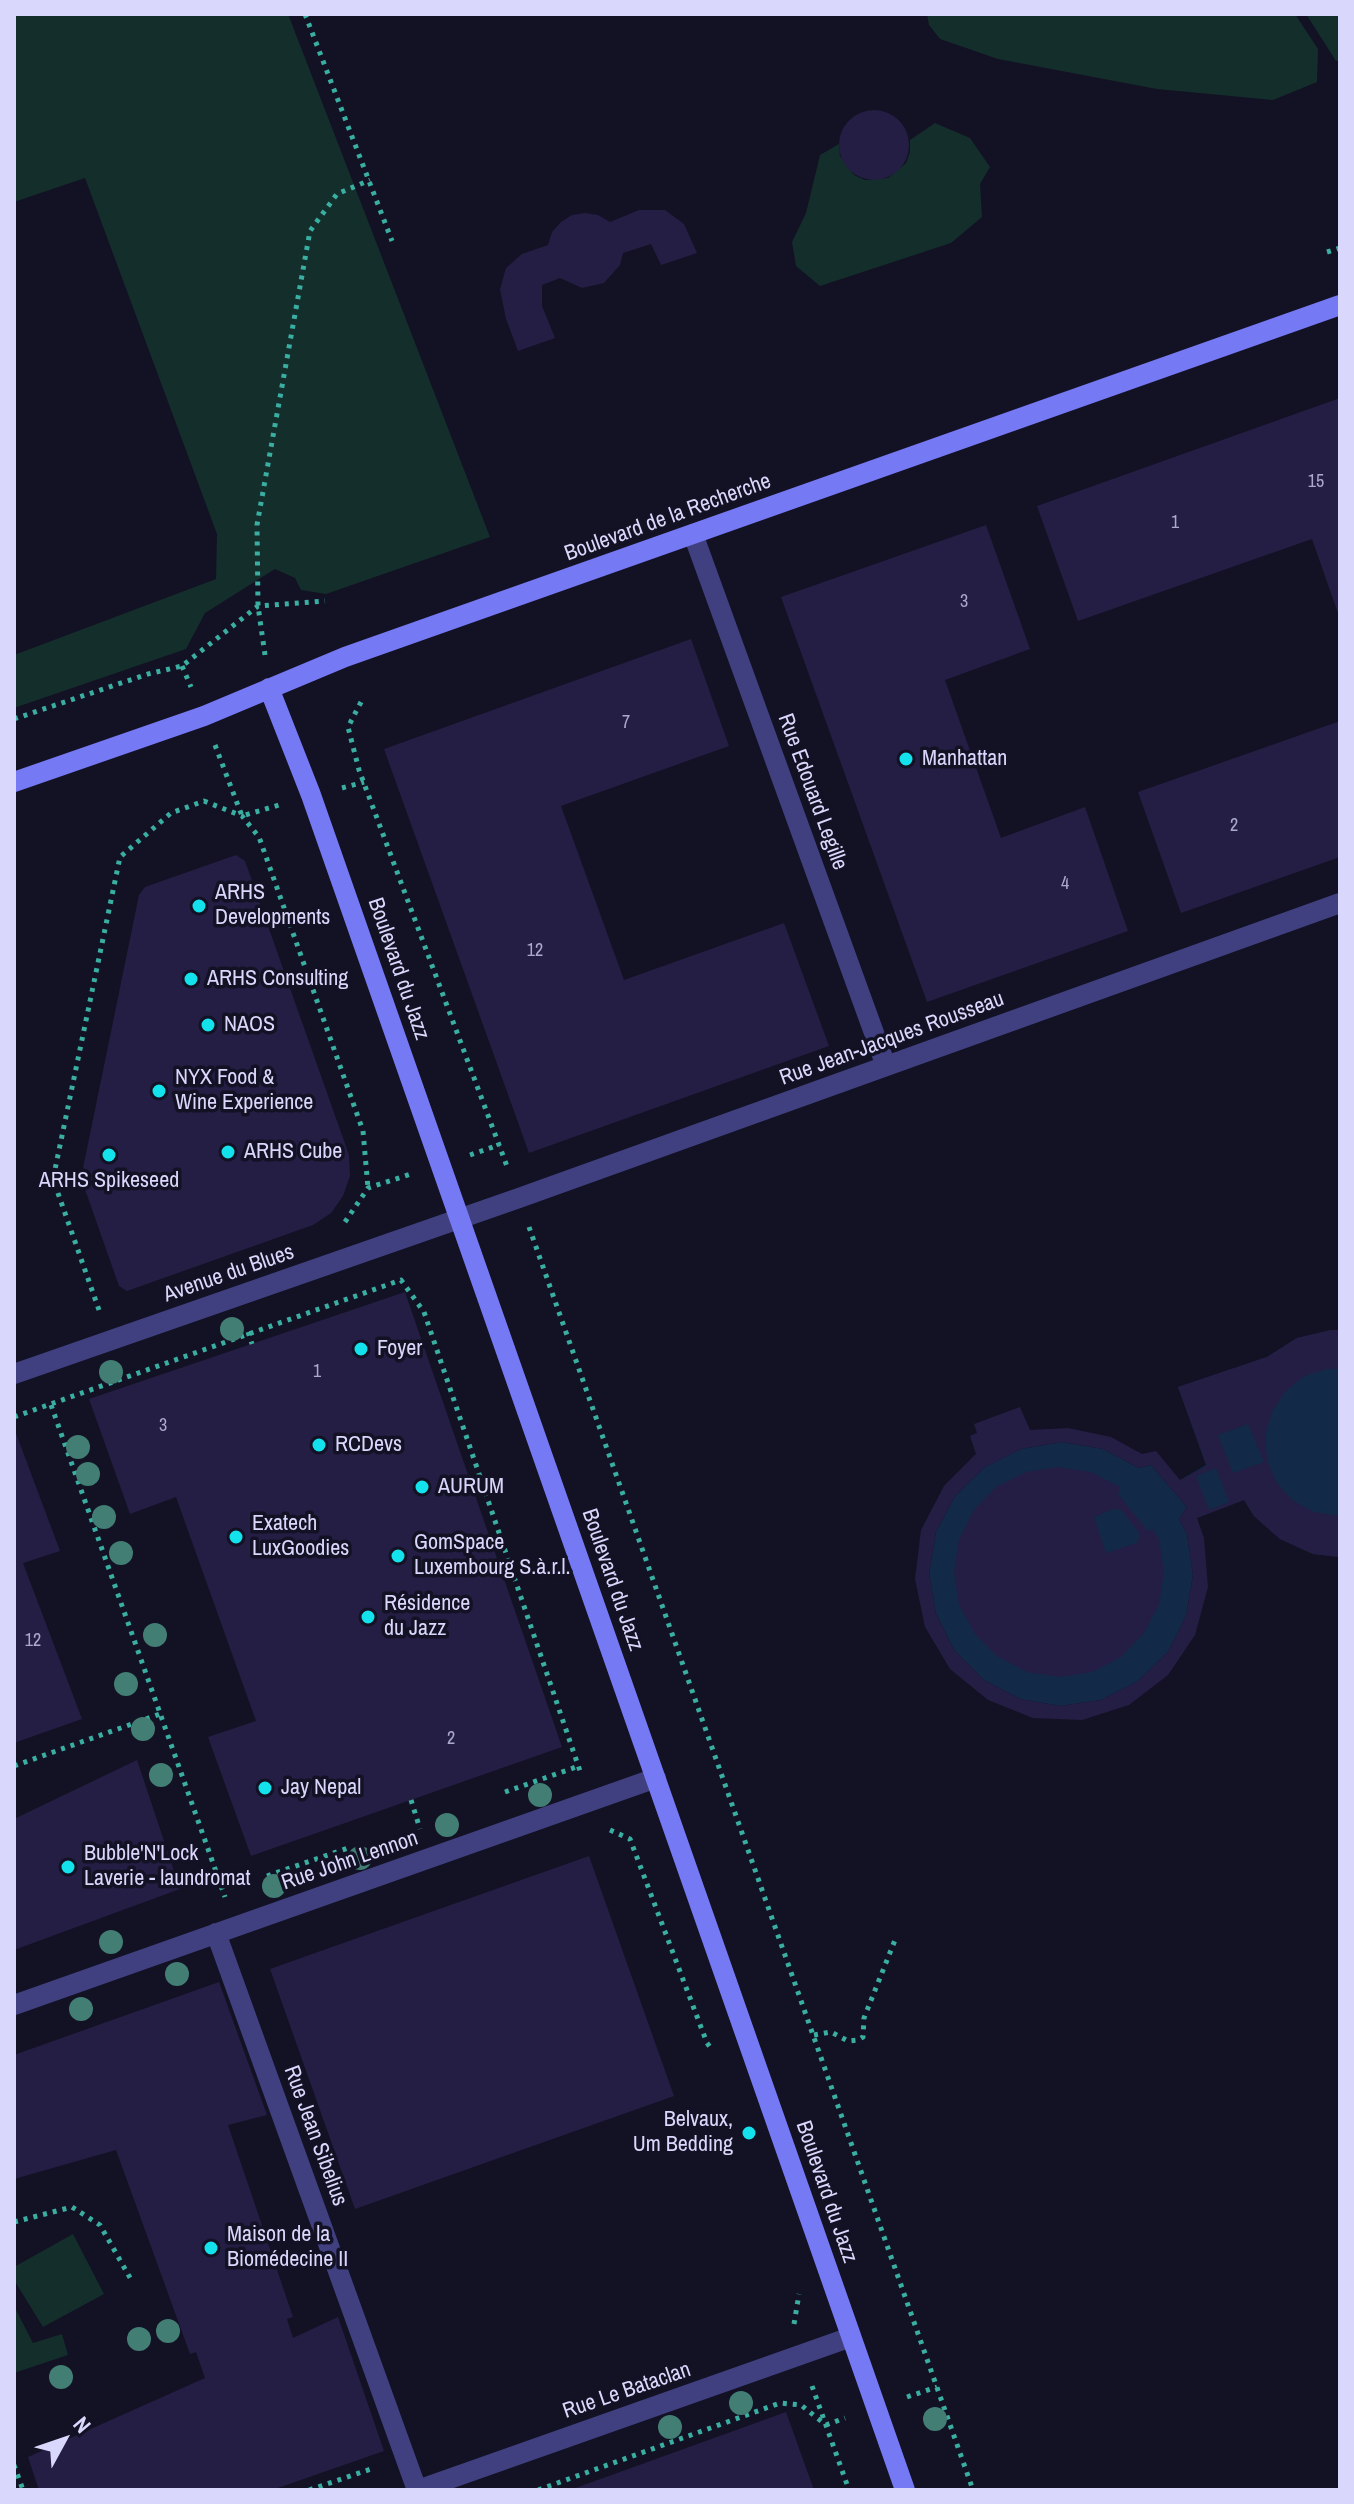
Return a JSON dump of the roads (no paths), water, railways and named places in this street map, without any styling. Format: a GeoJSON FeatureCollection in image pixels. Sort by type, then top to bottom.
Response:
{"type":"FeatureCollection","features":[{"type":"Feature","properties":{"kind":"main road","name":"Boulevard de la Recherche"},"geometry":{"type":"LineString","coordinates":[[14,782],[204,716],[345,657],[1340,305]]}},
{"type":"Feature","properties":{"kind":"main road","name":"Boulevard du Jazz"},"geometry":{"type":"LineString","coordinates":[[269,688],[303,772],[905,2490]]}},
{"type":"Feature","properties":{"kind":"street","name":"Rue Edouard Legille"},"geometry":{"type":"LineString","coordinates":[[693,534],[886,1066]]}},
{"type":"Feature","properties":{"kind":"street","name":"Rue Jean-Jacques Rousseau"},"geometry":{"type":"LineString","coordinates":[[460,1219],[1340,903]]}},
{"type":"Feature","properties":{"kind":"street","name":"Avenue du Blues"},"geometry":{"type":"LineString","coordinates":[[14,1374],[460,1219]]}},
{"type":"Feature","properties":{"kind":"street","name":"Rue John Lennon"},"geometry":{"type":"LineString","coordinates":[[14,2005],[656,1778]]}},
{"type":"Feature","properties":{"kind":"street","name":"Rue Jean Sibelius"},"geometry":{"type":"LineString","coordinates":[[226,1930],[418,2490]]}},
{"type":"Feature","properties":{"kind":"street","name":"Rue Le Bataclan"},"geometry":{"type":"LineString","coordinates":[[418,2490],[851,2337]]}},
{"type":"Feature","properties":{"kind":"water"},"geometry":{"type":"Polygon","coordinates":[[[1340,1330],[1340,1557],[1313,1554],[1280,1539],[1254,1516],[1244,1500],[1197,1518],[1180,1480],[1206,1465],[1178,1387],[1267,1357],[1297,1338],[1340,1330]]]}},
{"type":"Feature","properties":{"kind":"water"},"geometry":{"type":"Polygon","coordinates":[[[1062,1442],[1103,1449],[1139,1468],[1151,1465],[1187,1507],[1179,1519],[1187,1534],[1193,1575],[1186,1616],[1168,1652],[1138,1681],[1101,1700],[1060,1706],[1020,1699],[984,1680],[954,1650],[936,1614],[929,1573],[936,1532],[955,1496],[985,1467],[1021,1449],[1062,1442]]]}},
{"type":"Feature","properties":{"kind":"place","name":"Manhattan"},"geometry":{"type":"Point","coordinates":[906,759]}},
{"type":"Feature","properties":{"kind":"place","name":"ARHS Developments"},"geometry":{"type":"Point","coordinates":[199,906]}},
{"type":"Feature","properties":{"kind":"place","name":"ARHS Consulting"},"geometry":{"type":"Point","coordinates":[191,979]}},
{"type":"Feature","properties":{"kind":"place","name":"NAOS"},"geometry":{"type":"Point","coordinates":[208,1025]}},
{"type":"Feature","properties":{"kind":"place","name":"NYX Food & Wine Experience"},"geometry":{"type":"Point","coordinates":[159,1091]}},
{"type":"Feature","properties":{"kind":"place","name":"ARHS Cube"},"geometry":{"type":"Point","coordinates":[228,1152]}},
{"type":"Feature","properties":{"kind":"place","name":"ARHS Spikeseed"},"geometry":{"type":"Point","coordinates":[109,1155]}},
{"type":"Feature","properties":{"kind":"place","name":"Foyer"},"geometry":{"type":"Point","coordinates":[361,1349]}},
{"type":"Feature","properties":{"kind":"place","name":"RCDevs"},"geometry":{"type":"Point","coordinates":[319,1445]}},
{"type":"Feature","properties":{"kind":"place","name":"AURUM"},"geometry":{"type":"Point","coordinates":[422,1487]}},
{"type":"Feature","properties":{"kind":"place","name":"Exatech LuxGoodies"},"geometry":{"type":"Point","coordinates":[236,1537]}},
{"type":"Feature","properties":{"kind":"place","name":"GomSpace Luxembourg S.à.r.l."},"geometry":{"type":"Point","coordinates":[398,1556]}},
{"type":"Feature","properties":{"kind":"place","name":"Résidence du Jazz"},"geometry":{"type":"Point","coordinates":[368,1617]}},
{"type":"Feature","properties":{"kind":"place","name":"Jay Nepal"},"geometry":{"type":"Point","coordinates":[265,1788]}},
{"type":"Feature","properties":{"kind":"place","name":"Bubble'N'Lock Laverie - laundromat"},"geometry":{"type":"Point","coordinates":[68,1867]}},
{"type":"Feature","properties":{"kind":"place","name":"Belvaux, Um Bedding"},"geometry":{"type":"Point","coordinates":[749,2133]}},
{"type":"Feature","properties":{"kind":"place","name":"Maison de la Biomédecine II"},"geometry":{"type":"Point","coordinates":[211,2248]}}]}
